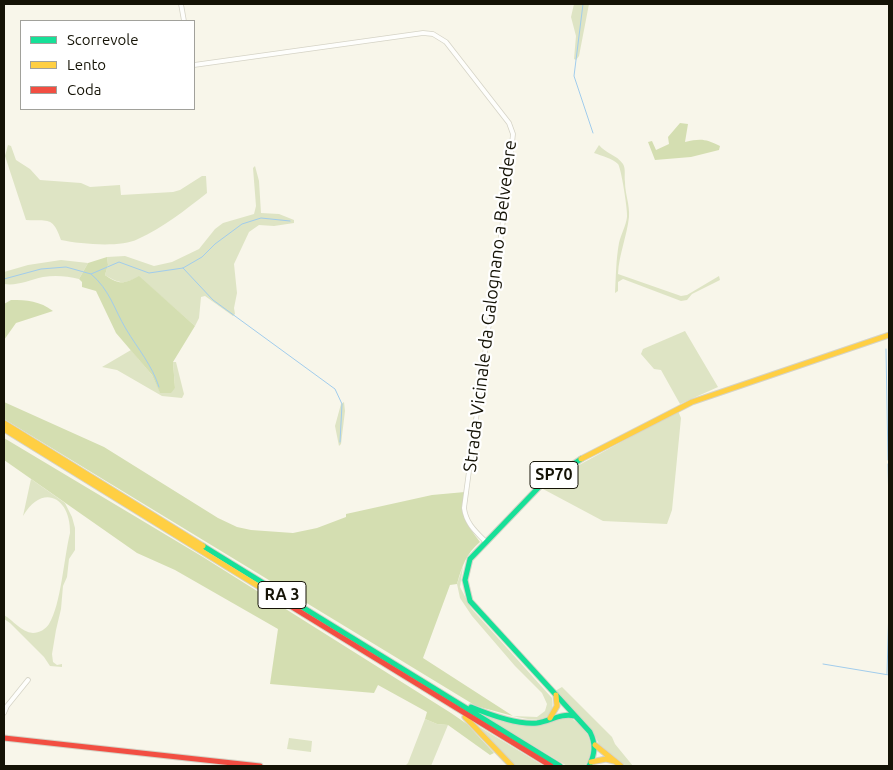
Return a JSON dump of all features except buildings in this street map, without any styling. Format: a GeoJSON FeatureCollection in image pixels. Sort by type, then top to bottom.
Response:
{"type":"FeatureCollection","features":[{"type":"Feature","properties":{"kind":"main road","name":"SP70"},"geometry":{"type":"LineString","coordinates":[[595,745],[590,732],[474,607],[464,584],[466,566],[475,552],[531,494],[558,473],[681,407],[730,388],[889,335]]}},
{"type":"Feature","properties":{"kind":"main road","name":"RA 3"},"geometry":{"type":"LineString","coordinates":[[4,423],[551,766]]}},
{"type":"Feature","properties":{"kind":"main road","name":"RA 3"},"geometry":{"type":"LineString","coordinates":[[4,429],[560,766]]}},
{"type":"Feature","properties":{"kind":"main road"},"geometry":{"type":"LineString","coordinates":[[405,673],[422,677],[470,706],[530,723],[539,722],[561,714],[575,716]]}},
{"type":"Feature","properties":{"kind":"main road"},"geometry":{"type":"LineString","coordinates":[[405,673],[420,689],[467,719],[512,766]]}},
{"type":"Feature","properties":{"kind":"main road"},"geometry":{"type":"LineString","coordinates":[[550,718],[557,706],[556,695]]}},
{"type":"Feature","properties":{"kind":"main road"},"geometry":{"type":"LineString","coordinates":[[4,738],[260,766]]}},
{"type":"Feature","properties":{"kind":"main road"},"geometry":{"type":"LineString","coordinates":[[590,764],[595,752],[595,745]]}},
{"type":"Feature","properties":{"kind":"main road"},"geometry":{"type":"LineString","coordinates":[[595,745],[619,764]]}},
{"type":"Feature","properties":{"kind":"main road"},"geometry":{"type":"LineString","coordinates":[[590,764],[606,759],[619,764]]}},
{"type":"Feature","properties":{"kind":"street"},"geometry":{"type":"LineString","coordinates":[[181,4],[184,20]]}},
{"type":"Feature","properties":{"kind":"street","name":"Strada Vicinale da Galognano a Belvedere"},"geometry":{"type":"LineString","coordinates":[[195,66],[422,33],[433,34],[446,42],[509,123],[512,134],[507,191],[464,508],[469,524],[485,541]]}},
{"type":"Feature","properties":{"kind":"street"},"geometry":{"type":"LineString","coordinates":[[4,713],[6,707],[28,680]]}},
{"type":"Feature","properties":{"kind":"green space"},"geometry":{"type":"Polygon","coordinates":[[[574,4],[589,4],[579,56],[576,60],[574,59],[576,36],[571,17],[574,4]]]}},
{"type":"Feature","properties":{"kind":"green space"},"geometry":{"type":"Polygon","coordinates":[[[680,123],[688,124],[685,142],[695,140],[707,141],[720,146],[719,150],[691,157],[655,160],[648,142],[652,141],[656,150],[669,144],[668,137],[680,123]]]}},
{"type":"Feature","properties":{"kind":"green space"},"geometry":{"type":"Polygon","coordinates":[[[8,145],[11,146],[16,160],[30,169],[40,180],[81,183],[90,187],[120,185],[121,195],[173,192],[180,190],[202,176],[206,176],[207,193],[165,224],[147,235],[130,242],[100,244],[61,240],[55,227],[49,221],[26,220],[5,156],[8,145]]]}},
{"type":"Feature","properties":{"kind":"green space"},"geometry":{"type":"Polygon","coordinates":[[[599,145],[620,161],[624,168],[629,217],[618,274],[681,296],[687,295],[719,276],[720,280],[692,294],[687,300],[681,301],[623,279],[618,282],[618,291],[615,293],[618,249],[627,213],[618,164],[607,157],[594,153],[599,145]]]}},
{"type":"Feature","properties":{"kind":"green space"},"geometry":{"type":"Polygon","coordinates":[[[255,166],[259,181],[261,213],[279,214],[294,220],[294,223],[274,226],[259,225],[249,232],[234,264],[237,293],[234,308],[235,314],[233,316],[205,296],[201,297],[199,318],[195,326],[139,277],[122,282],[105,275],[108,265],[107,257],[125,256],[154,266],[172,262],[199,249],[215,229],[223,223],[254,214],[256,206],[253,168],[255,166]]]}},
{"type":"Feature","properties":{"kind":"green space"},"geometry":{"type":"Polygon","coordinates":[[[107,257],[108,265],[105,275],[118,282],[129,281],[139,276],[195,326],[173,362],[175,388],[171,393],[160,393],[152,375],[116,333],[96,291],[82,287],[82,282],[79,279],[88,263],[107,257]]]}},
{"type":"Feature","properties":{"kind":"green space"},"geometry":{"type":"Polygon","coordinates":[[[61,260],[88,263],[79,279],[52,276],[4,284],[4,272],[28,265],[61,260]]]}},
{"type":"Feature","properties":{"kind":"green space"},"geometry":{"type":"Polygon","coordinates":[[[11,300],[33,302],[53,311],[16,323],[4,340],[4,304],[11,300]]]}},
{"type":"Feature","properties":{"kind":"green space"},"geometry":{"type":"Polygon","coordinates":[[[685,331],[718,387],[680,404],[661,370],[654,369],[641,354],[643,349],[685,331]]]}},
{"type":"Feature","properties":{"kind":"green space"},"geometry":{"type":"Polygon","coordinates":[[[131,350],[152,375],[160,392],[175,388],[173,362],[176,362],[184,394],[182,398],[162,396],[117,370],[102,367],[131,350]]]}},
{"type":"Feature","properties":{"kind":"green space"},"geometry":{"type":"Polygon","coordinates":[[[4,402],[104,447],[218,518],[237,527],[251,530],[293,533],[317,528],[346,517],[346,514],[432,495],[465,492],[465,519],[480,542],[465,561],[457,584],[450,585],[423,658],[513,716],[476,706],[4,419],[4,402]]]}},
{"type":"Feature","properties":{"kind":"green space"},"geometry":{"type":"Polygon","coordinates":[[[344,402],[345,411],[341,444],[339,446],[335,426],[341,404],[344,402]]]}},
{"type":"Feature","properties":{"kind":"green space"},"geometry":{"type":"Polygon","coordinates":[[[678,411],[681,418],[672,510],[667,524],[603,521],[543,489],[559,476],[678,411]]]}},
{"type":"Feature","properties":{"kind":"green space"},"geometry":{"type":"Polygon","coordinates":[[[4,438],[203,557],[451,713],[467,724],[494,753],[490,755],[448,725],[437,724],[425,719],[427,712],[378,685],[374,693],[270,684],[278,629],[175,570],[137,553],[4,460],[4,438]]]}},
{"type":"Feature","properties":{"kind":"green space"},"geometry":{"type":"Polygon","coordinates":[[[31,479],[65,503],[75,528],[75,550],[69,559],[67,577],[63,586],[61,609],[52,654],[53,662],[57,665],[62,664],[62,667],[50,666],[44,657],[4,619],[4,615],[29,632],[40,631],[46,628],[53,616],[59,593],[70,533],[69,521],[61,503],[47,497],[39,499],[23,516],[31,479]]]}},
{"type":"Feature","properties":{"kind":"green space"},"geometry":{"type":"Polygon","coordinates":[[[463,566],[460,587],[471,608],[552,698],[552,707],[546,717],[527,719],[513,716],[537,717],[545,711],[547,704],[542,693],[515,666],[472,616],[460,598],[457,584],[463,566]]]}},
{"type":"Feature","properties":{"kind":"green space"},"geometry":{"type":"Polygon","coordinates":[[[562,687],[612,737],[615,744],[633,766],[626,766],[599,744],[592,730],[555,691],[562,687]]]}},
{"type":"Feature","properties":{"kind":"green space"},"geometry":{"type":"Polygon","coordinates":[[[484,716],[525,725],[569,717],[582,726],[589,738],[589,759],[585,766],[567,766],[484,716]]]}},
{"type":"Feature","properties":{"kind":"green space"},"geometry":{"type":"Polygon","coordinates":[[[425,719],[437,724],[448,725],[431,766],[405,766],[408,763],[425,719]]]}},
{"type":"Feature","properties":{"kind":"green space"},"geometry":{"type":"Polygon","coordinates":[[[478,726],[544,766],[514,766],[478,726]]]}},
{"type":"Feature","properties":{"kind":"green space"},"geometry":{"type":"Polygon","coordinates":[[[289,738],[312,741],[311,752],[287,749],[289,738]]]}},
{"type":"Feature","properties":{"kind":"waterway"},"geometry":{"type":"LineString","coordinates":[[583,4],[574,76],[593,133]]}},
{"type":"Feature","properties":{"kind":"waterway"},"geometry":{"type":"LineString","coordinates":[[4,279],[41,269],[66,267],[91,274],[119,262],[149,273],[183,268],[202,257],[215,244],[242,224],[261,218],[290,221]]}},
{"type":"Feature","properties":{"kind":"waterway"},"geometry":{"type":"LineString","coordinates":[[183,268],[213,300],[335,389],[342,404],[340,442]]}},
{"type":"Feature","properties":{"kind":"waterway"},"geometry":{"type":"LineString","coordinates":[[91,274],[107,293],[126,329],[149,364],[159,387]]}},
{"type":"Feature","properties":{"kind":"waterway"},"geometry":{"type":"LineString","coordinates":[[886,349],[888,460]]}},
{"type":"Feature","properties":{"kind":"waterway"},"geometry":{"type":"LineString","coordinates":[[888,464],[889,507]]}},
{"type":"Feature","properties":{"kind":"waterway"},"geometry":{"type":"LineString","coordinates":[[887,674],[889,606]]}},
{"type":"Feature","properties":{"kind":"waterway"},"geometry":{"type":"LineString","coordinates":[[823,664],[889,675]]}},
{"type":"Feature","properties":{"kind":"traffic: fast"},"geometry":{"type":"LineString","coordinates":[[581,459],[540,486],[470,559],[465,580],[470,601],[590,732],[594,749],[589,766]]}},
{"type":"Feature","properties":{"kind":"traffic: fast"},"geometry":{"type":"LineString","coordinates":[[203,546],[560,766]]}},
{"type":"Feature","properties":{"kind":"traffic: fast"},"geometry":{"type":"LineString","coordinates":[[471,707],[503,718],[529,723],[537,723],[570,715],[575,716]]}},
{"type":"Feature","properties":{"kind":"traffic: slow"},"geometry":{"type":"LineString","coordinates":[[581,459],[692,402],[889,335]]}},
{"type":"Feature","properties":{"kind":"traffic: slow"},"geometry":{"type":"LineString","coordinates":[[4,423],[203,546]]}},
{"type":"Feature","properties":{"kind":"traffic: slow"},"geometry":{"type":"LineString","coordinates":[[4,429],[271,594]]}},
{"type":"Feature","properties":{"kind":"traffic: slow"},"geometry":{"type":"LineString","coordinates":[[550,718],[557,706],[556,695]]}},
{"type":"Feature","properties":{"kind":"traffic: slow"},"geometry":{"type":"LineString","coordinates":[[465,717],[512,766]]}},
{"type":"Feature","properties":{"kind":"traffic: slow"},"geometry":{"type":"LineString","coordinates":[[595,745],[621,766]]}},
{"type":"Feature","properties":{"kind":"traffic: slow"},"geometry":{"type":"LineString","coordinates":[[591,762],[606,759],[614,761]]}},
{"type":"Feature","properties":{"kind":"traffic: jam"},"geometry":{"type":"LineString","coordinates":[[271,594],[551,766]]}},
{"type":"Feature","properties":{"kind":"traffic: jam"},"geometry":{"type":"LineString","coordinates":[[4,738],[260,766]]}}]}
